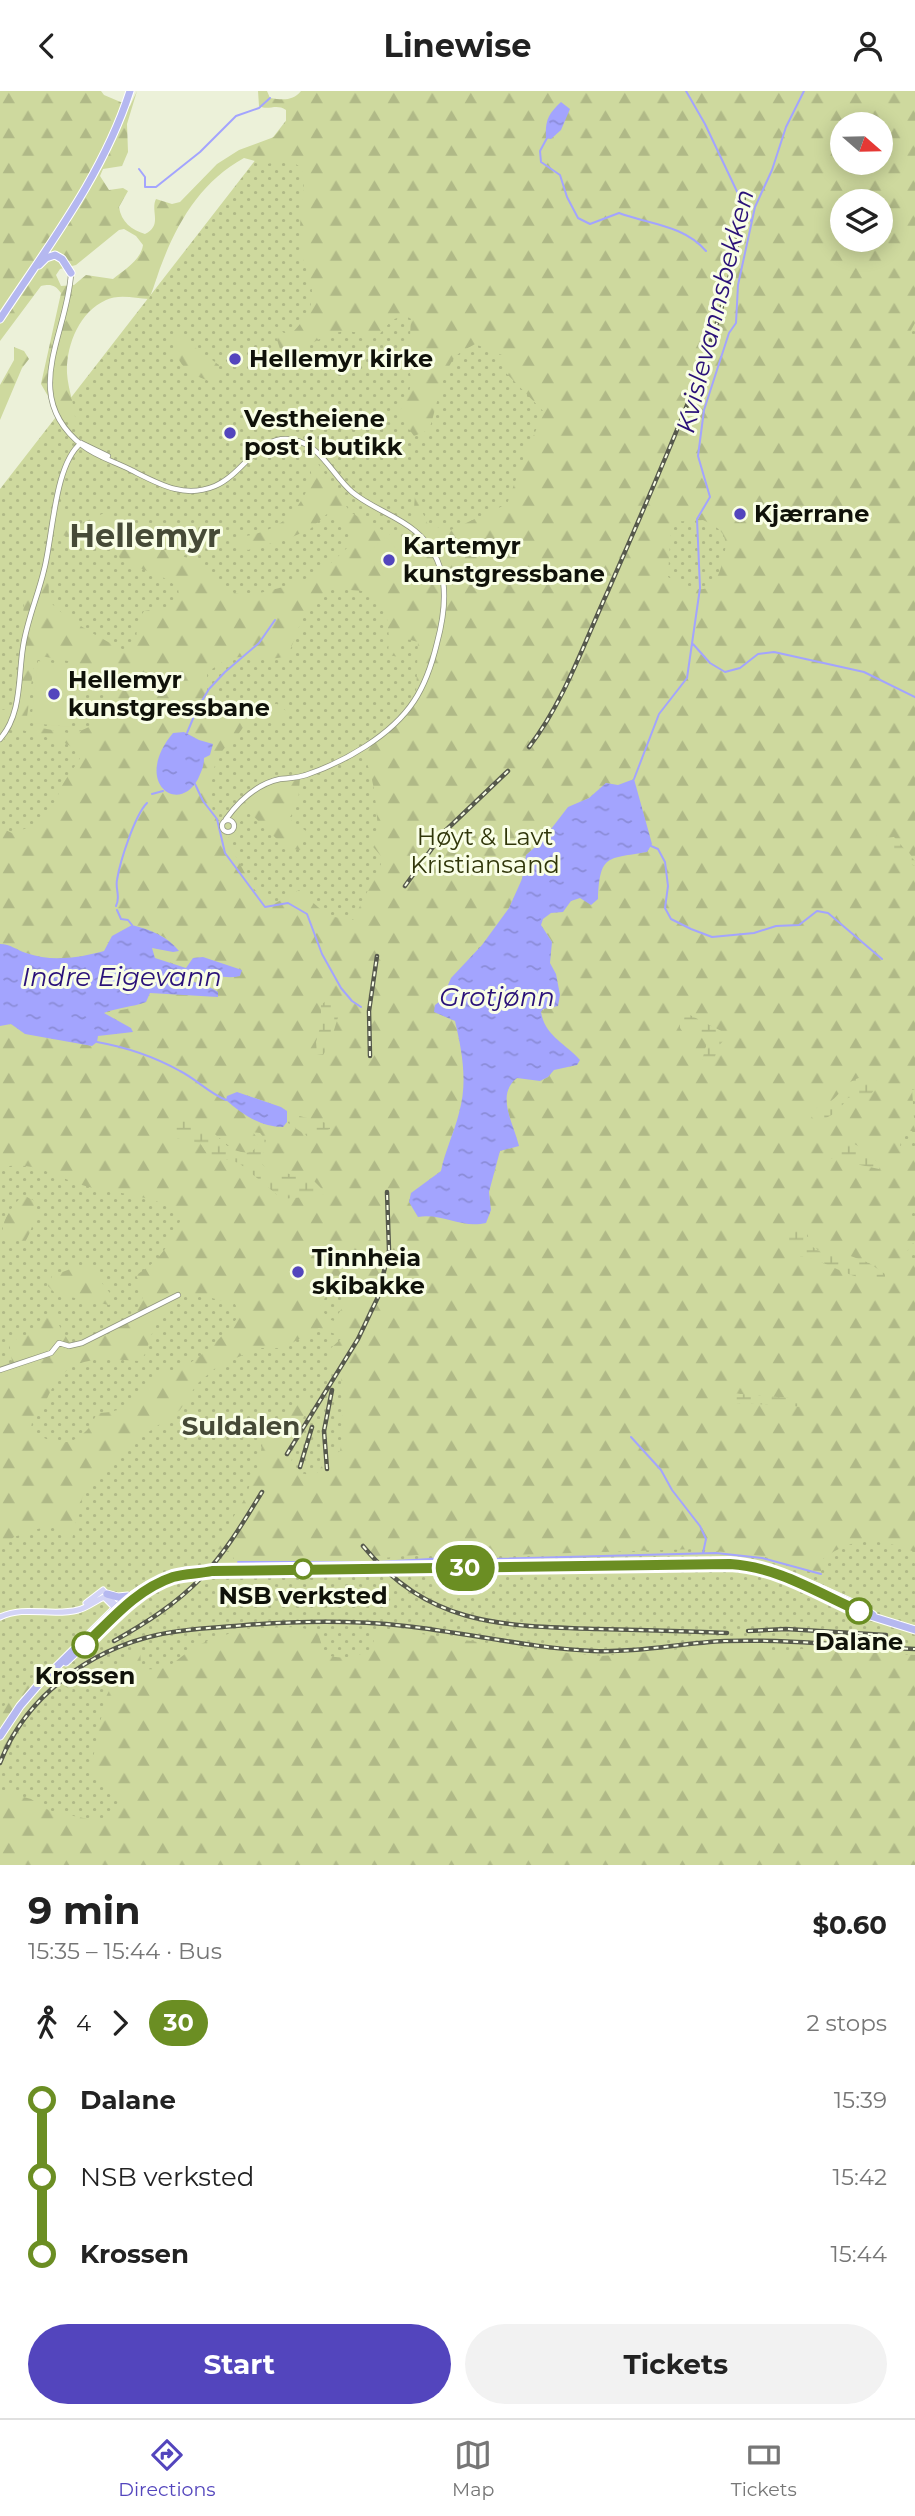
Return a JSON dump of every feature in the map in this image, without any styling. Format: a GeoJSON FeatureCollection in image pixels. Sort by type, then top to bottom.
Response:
{"type":"FeatureCollection","features":[{"type":"Feature","properties":{"kind":"highway"},"geometry":{"type":"LineString","coordinates":[[0,319],[99,164],[116,130],[128,91]]}},
{"type":"Feature","properties":{"kind":"highway"},"geometry":{"type":"LineString","coordinates":[[0,311],[75,196],[108,136],[128,91]]}},
{"type":"Feature","properties":{"kind":"highway"},"geometry":{"type":"LineString","coordinates":[[53,239],[54,248],[69,262],[71,273]]}},
{"type":"Feature","properties":{"kind":"highway"},"geometry":{"type":"LineString","coordinates":[[25,280],[46,258],[53,255],[62,259],[71,273]]}},
{"type":"Feature","properties":{"kind":"highway"},"geometry":{"type":"LineString","coordinates":[[0,1736],[32,1692],[132,1595],[175,1574],[193,1571],[720,1564],[755,1567],[804,1581],[873,1615],[915,1630]]}},
{"type":"Feature","properties":{"kind":"highway"},"geometry":{"type":"LineString","coordinates":[[117,1609],[167,1579],[212,1571]]}},
{"type":"Feature","properties":{"kind":"highway"},"geometry":{"type":"LineString","coordinates":[[107,1594],[120,1597],[132,1595]]}},
{"type":"Feature","properties":{"kind":"main road"},"geometry":{"type":"LineString","coordinates":[[73,1611],[103,1590],[117,1609]]}},
{"type":"Feature","properties":{"kind":"main road"},"geometry":{"type":"LineString","coordinates":[[0,1617],[23,1611],[55,1613],[80,1610],[104,1597],[117,1609]]}},
{"type":"Feature","properties":{"kind":"street"},"geometry":{"type":"LineString","coordinates":[[71,273],[51,359],[49,379],[55,410],[80,443],[170,489],[199,491],[221,483],[272,441],[295,440],[314,449],[344,485],[372,506],[402,521],[419,534],[440,566],[446,592],[444,617],[434,657],[418,694],[398,721],[367,745],[312,773],[262,785],[247,795],[237,806],[226,820],[221,825],[225,832],[232,830],[237,806]]}},
{"type":"Feature","properties":{"kind":"street"},"geometry":{"type":"LineString","coordinates":[[0,739],[9,727],[18,698],[26,631],[44,571],[55,505],[67,466],[74,449],[80,443]]}},
{"type":"Feature","properties":{"kind":"street"},"geometry":{"type":"LineString","coordinates":[[226,820],[233,822]]}},
{"type":"Feature","properties":{"kind":"street"},"geometry":{"type":"LineString","coordinates":[[0,1370],[51,1353],[59,1343],[69,1346],[82,1343],[178,1295]]}},
{"type":"Feature","properties":{"kind":"green space","name":"Høyt & Lavt Kristiansand"},"geometry":{"type":"Polygon","coordinates":[[[0,91],[101,91],[104,95],[130,106],[137,91],[127,124],[128,152],[122,166],[103,169],[100,176],[109,190],[123,188],[128,191],[119,207],[120,212],[128,225],[145,234],[155,222],[156,199],[172,204],[180,202],[217,164],[239,150],[274,137],[286,122],[286,110],[259,106],[258,91],[267,91],[270,98],[283,99],[295,97],[301,91],[553,91],[554,98],[561,91],[915,91],[915,323],[909,334],[911,339],[915,340],[915,861],[902,843],[869,834],[904,862],[915,866],[915,1090],[912,1089],[915,1132],[904,1129],[900,1146],[915,1147],[915,1211],[910,1215],[915,1219],[915,1246],[913,1243],[906,1253],[915,1265],[915,1552],[879,1542],[857,1543],[834,1551],[823,1559],[821,1571],[805,1570],[762,1556],[696,1549],[450,1557],[417,1555],[337,1562],[271,1563],[234,1559],[230,1551],[217,1549],[225,1530],[242,1504],[251,1475],[256,1478],[258,1475],[263,1442],[272,1425],[295,1406],[312,1397],[295,1438],[290,1471],[315,1476],[326,1460],[340,1451],[343,1436],[341,1370],[330,1369],[326,1364],[331,1348],[343,1337],[319,1328],[283,1348],[260,1348],[219,1365],[197,1384],[180,1410],[103,1468],[83,1497],[72,1540],[67,1538],[56,1523],[14,1537],[0,1548],[0,1368],[12,1361],[9,1342],[30,1334],[44,1316],[51,1312],[71,1345],[93,1340],[117,1329],[136,1312],[141,1302],[143,1291],[136,1275],[163,1251],[181,1219],[167,1206],[142,1197],[81,1185],[36,1168],[0,1168],[0,1026],[11,1024],[25,1034],[92,1046],[98,1036],[121,1035],[131,1027],[103,1013],[127,1009],[150,993],[173,994],[212,987],[186,977],[196,973],[209,974],[155,958],[151,947],[173,952],[173,943],[154,931],[106,943],[104,951],[65,958],[36,956],[0,944],[0,822],[1,828],[12,833],[42,823],[56,808],[62,786],[83,753],[63,742],[12,727],[0,746],[0,710],[10,709],[17,691],[24,602],[30,579],[40,572],[49,578],[49,598],[54,606],[86,629],[129,652],[136,645],[137,623],[144,611],[167,607],[179,598],[178,587],[164,578],[121,560],[104,536],[72,538],[56,533],[53,518],[56,502],[65,515],[82,523],[102,514],[109,514],[134,534],[173,554],[196,560],[226,591],[248,596],[291,585],[312,576],[347,548],[351,538],[337,520],[327,514],[310,529],[290,538],[248,550],[237,546],[230,538],[271,529],[287,518],[304,496],[311,478],[305,454],[313,456],[350,512],[389,534],[409,539],[416,528],[413,521],[415,495],[428,525],[451,530],[507,504],[544,412],[505,372],[502,355],[475,344],[458,354],[451,363],[429,430],[414,436],[398,414],[409,392],[411,380],[408,368],[411,319],[405,315],[392,320],[377,337],[339,332],[324,337],[302,347],[279,368],[280,349],[272,324],[284,333],[294,331],[307,314],[312,298],[311,281],[300,240],[304,188],[302,168],[289,160],[266,164],[244,158],[230,167],[206,188],[186,214],[162,263],[149,299],[111,298],[88,313],[76,331],[67,363],[75,427],[56,410],[41,384],[61,293],[52,286],[41,286],[0,341],[0,91]],[[124,229],[119,230],[76,265],[60,269],[56,275],[61,286],[74,285],[86,275],[113,279],[136,260],[143,245],[136,236],[124,229]],[[703,520],[671,522],[668,577],[696,589],[710,586],[720,572],[726,545],[723,534],[703,520]],[[385,536],[391,584],[410,565],[385,536]],[[338,589],[327,591],[318,597],[305,613],[288,655],[275,658],[232,658],[207,672],[207,698],[223,706],[277,704],[289,713],[274,722],[247,720],[239,734],[223,750],[213,773],[213,815],[221,822],[255,789],[275,780],[300,777],[298,803],[289,819],[306,831],[301,850],[286,848],[248,811],[227,840],[253,888],[272,905],[299,890],[328,916],[353,920],[381,864],[381,856],[367,840],[378,831],[372,779],[360,749],[393,726],[416,697],[418,642],[403,638],[399,657],[388,655],[386,609],[363,591],[338,589]],[[35,655],[26,725],[73,734],[103,721],[105,686],[79,663],[35,655]],[[633,779],[618,785],[606,783],[589,798],[568,807],[541,842],[526,855],[522,879],[509,908],[468,961],[451,992],[435,1012],[455,1021],[463,1090],[459,1113],[441,1171],[411,1193],[409,1201],[418,1217],[433,1214],[453,1222],[490,1200],[489,1192],[500,1151],[519,1146],[506,1102],[510,1085],[516,1078],[540,1081],[554,1070],[577,1065],[574,1053],[550,1034],[542,1019],[556,974],[549,963],[552,942],[541,925],[543,919],[551,913],[563,912],[571,901],[580,898],[599,876],[606,860],[647,852],[652,844],[633,779]],[[688,1014],[705,1034],[708,1040],[702,1060],[715,1059],[721,1031],[688,1014]],[[237,1092],[227,1096],[264,1124],[282,1127],[287,1120],[289,1123],[292,1114],[287,1117],[287,1111],[281,1107],[237,1092]],[[205,1126],[175,1138],[201,1143],[207,1154],[239,1163],[282,1199],[322,1195],[267,1169],[262,1164],[266,1140],[259,1141],[256,1148],[248,1153],[235,1151],[205,1126]],[[807,1233],[799,1256],[814,1258],[830,1267],[848,1255],[825,1254],[811,1246],[807,1233]],[[345,1274],[320,1304],[327,1317],[334,1321],[355,1281],[345,1274]],[[192,1293],[178,1300],[158,1321],[140,1361],[92,1360],[71,1367],[54,1385],[43,1406],[33,1417],[31,1428],[50,1440],[72,1441],[89,1428],[97,1413],[117,1410],[133,1402],[146,1389],[157,1371],[168,1373],[198,1358],[240,1314],[235,1304],[192,1293]],[[729,1393],[736,1403],[810,1405],[789,1398],[729,1393]]]}},
{"type":"Feature","properties":{"kind":"green space","name":"Høyt & Lavt Kristiansand"},"geometry":{"type":"Polygon","coordinates":[[[309,91],[915,91],[915,1865],[0,1865],[0,489],[309,91]]]}},
{"type":"Feature","properties":{"kind":"green space"},"geometry":{"type":"Polygon","coordinates":[[[179,336],[219,365],[219,374],[209,381],[184,367],[172,340],[179,336]]]}},
{"type":"Feature","properties":{"kind":"green space"},"geometry":{"type":"Polygon","coordinates":[[[14,347],[24,351],[29,359],[22,368],[0,420],[0,385],[14,360],[14,347]]]}},
{"type":"Feature","properties":{"kind":"green space","name":"Kartemyr kunstgressbane"},"geometry":{"type":"Polygon","coordinates":[[[386,537],[411,566],[391,583],[366,554],[386,537]]]}},
{"type":"Feature","properties":{"kind":"green space","name":"Hellemyr kunstgressbane"},"geometry":{"type":"Polygon","coordinates":[[[38,661],[77,666],[70,727],[31,723],[38,661]]]}},
{"type":"Feature","properties":{"kind":"green space"},"geometry":{"type":"Polygon","coordinates":[[[864,835],[894,837],[915,861],[915,866],[884,851],[864,835]]]}},
{"type":"Feature","properties":{"kind":"green space"},"geometry":{"type":"Polygon","coordinates":[[[327,1000],[341,1008],[329,1046],[323,1055],[317,1054],[316,1042],[321,1024],[321,1005],[327,1000]]]}},
{"type":"Feature","properties":{"kind":"green space"},"geometry":{"type":"Polygon","coordinates":[[[688,1014],[721,1031],[723,1041],[711,1064],[705,1064],[702,1060],[708,1040],[705,1034],[685,1035],[680,1028],[680,1021],[688,1014]]]}},
{"type":"Feature","properties":{"kind":"green space"},"geometry":{"type":"Polygon","coordinates":[[[863,1077],[876,1080],[878,1085],[871,1094],[848,1098],[837,1112],[815,1121],[811,1116],[814,1109],[828,1103],[849,1084],[863,1077]]]}},
{"type":"Feature","properties":{"kind":"green space"},"geometry":{"type":"Polygon","coordinates":[[[292,1114],[330,1124],[330,1129],[316,1137],[307,1136],[288,1123],[287,1117],[292,1114]]]}},
{"type":"Feature","properties":{"kind":"green space"},"geometry":{"type":"Polygon","coordinates":[[[193,1118],[237,1151],[246,1153],[254,1150],[259,1141],[253,1132],[260,1133],[266,1140],[262,1164],[267,1169],[312,1179],[325,1192],[323,1195],[282,1199],[239,1163],[207,1154],[200,1143],[175,1138],[171,1132],[175,1125],[182,1120],[193,1118]]]}},
{"type":"Feature","properties":{"kind":"green space"},"geometry":{"type":"Polygon","coordinates":[[[844,1138],[881,1165],[879,1169],[832,1159],[829,1154],[838,1148],[844,1138]]]}},
{"type":"Feature","properties":{"kind":"green space"},"geometry":{"type":"Polygon","coordinates":[[[23,1195],[33,1200],[34,1206],[28,1237],[25,1242],[3,1238],[5,1220],[23,1195]]]}},
{"type":"Feature","properties":{"kind":"green space"},"geometry":{"type":"Polygon","coordinates":[[[802,1225],[811,1246],[824,1254],[848,1255],[869,1263],[885,1274],[885,1278],[863,1278],[799,1256],[787,1243],[789,1237],[802,1225]]]}},
{"type":"Feature","properties":{"kind":"green space"},"geometry":{"type":"Polygon","coordinates":[[[73,1268],[90,1268],[113,1297],[112,1303],[109,1305],[56,1294],[48,1286],[52,1276],[73,1268]]]}},
{"type":"Feature","properties":{"kind":"green space"},"geometry":{"type":"Polygon","coordinates":[[[729,1393],[789,1398],[811,1404],[808,1407],[736,1403],[728,1397],[729,1393]]]}},
{"type":"Feature","properties":{"kind":"green space"},"geometry":{"type":"Polygon","coordinates":[[[298,1627],[318,1632],[324,1654],[342,1657],[359,1655],[370,1650],[379,1628],[534,1650],[601,1656],[667,1651],[711,1644],[756,1645],[778,1652],[801,1649],[915,1655],[915,1865],[0,1865],[0,1791],[31,1799],[50,1811],[102,1822],[121,1804],[93,1774],[91,1768],[105,1699],[124,1660],[140,1647],[141,1669],[158,1669],[208,1641],[237,1631],[298,1627]]]}},
{"type":"Feature","properties":{"kind":"green space"},"geometry":{"type":"Polygon","coordinates":[[[46,1664],[65,1676],[73,1691],[61,1684],[41,1702],[20,1728],[4,1764],[0,1761],[0,1710],[46,1664]]]}},
{"type":"Feature","properties":{"kind":"water"},"geometry":{"type":"Polygon","coordinates":[[[561,102],[570,109],[561,130],[551,139],[546,138],[548,118],[561,102]]]}},
{"type":"Feature","properties":{"kind":"water"},"geometry":{"type":"Polygon","coordinates":[[[184,732],[213,744],[210,755],[204,758],[198,779],[190,790],[170,794],[158,779],[157,766],[161,751],[173,733],[184,732]]]}},
{"type":"Feature","properties":{"kind":"water","name":"Grotjønn"},"geometry":{"type":"Polygon","coordinates":[[[634,779],[652,844],[647,852],[608,861],[601,874],[598,899],[591,905],[580,898],[571,901],[563,912],[551,913],[543,919],[541,925],[552,942],[550,963],[556,974],[560,995],[558,1006],[543,1009],[543,1020],[551,1033],[580,1060],[577,1065],[554,1070],[540,1081],[517,1078],[511,1085],[507,1093],[508,1110],[519,1146],[500,1151],[489,1192],[491,1210],[486,1223],[469,1224],[435,1217],[418,1217],[409,1202],[411,1193],[441,1171],[462,1101],[464,1078],[455,1021],[434,1012],[435,1005],[450,993],[448,985],[451,978],[482,945],[509,908],[522,879],[526,855],[541,842],[568,807],[589,798],[606,783],[618,785],[634,779]]]}},
{"type":"Feature","properties":{"kind":"water","name":"Indre Eigevann"},"geometry":{"type":"Polygon","coordinates":[[[132,925],[158,934],[179,951],[152,948],[155,958],[186,968],[193,958],[203,957],[242,970],[240,976],[200,974],[186,977],[214,989],[218,992],[218,997],[150,993],[146,1002],[104,1013],[131,1028],[133,1032],[98,1036],[97,1042],[92,1046],[25,1034],[11,1024],[0,1026],[0,944],[36,956],[75,957],[104,951],[112,936],[132,925]]]}},
{"type":"Feature","properties":{"kind":"water"},"geometry":{"type":"Polygon","coordinates":[[[237,1092],[281,1107],[287,1111],[287,1122],[283,1127],[275,1126],[245,1115],[226,1100],[227,1096],[237,1092]]]}},
{"type":"Feature","properties":{"kind":"waterway"},"geometry":{"type":"LineString","coordinates":[[686,91],[705,124],[751,221]]}},
{"type":"Feature","properties":{"kind":"waterway","name":"Kvislevannsbekken"},"geometry":{"type":"LineString","coordinates":[[634,779],[659,714],[687,678],[700,588],[697,519],[710,497],[698,456],[704,410],[729,333],[736,323],[738,285],[755,207],[772,170],[786,127],[804,91]]}},
{"type":"Feature","properties":{"kind":"waterway"},"geometry":{"type":"LineString","coordinates":[[139,169],[145,177],[145,187],[156,187],[200,152],[236,116],[259,108],[270,98]]}},
{"type":"Feature","properties":{"kind":"waterway"},"geometry":{"type":"LineString","coordinates":[[547,138],[540,151],[541,162],[560,175],[578,218],[590,224],[619,213],[676,230],[697,242],[706,251]]}},
{"type":"Feature","properties":{"kind":"waterway"},"geometry":{"type":"LineString","coordinates":[[187,733],[209,689],[259,643],[275,620]]}},
{"type":"Feature","properties":{"kind":"waterway"},"geometry":{"type":"LineString","coordinates":[[693,644],[710,663],[725,672],[740,668],[758,654],[774,652],[864,672],[915,697]]}},
{"type":"Feature","properties":{"kind":"waterway"},"geometry":{"type":"LineString","coordinates":[[195,784],[203,801],[217,819],[225,853],[265,907],[288,903],[307,914],[322,954],[341,988],[361,1007]]}},
{"type":"Feature","properties":{"kind":"waterway"},"geometry":{"type":"LineString","coordinates":[[152,794],[163,791]]}},
{"type":"Feature","properties":{"kind":"waterway"},"geometry":{"type":"LineString","coordinates":[[116,906],[121,862],[133,828],[147,803]]}},
{"type":"Feature","properties":{"kind":"waterway"},"geometry":{"type":"LineString","coordinates":[[651,846],[658,849],[665,862],[668,886],[665,908],[671,919],[691,929],[712,937],[754,933],[776,926],[799,925],[817,911],[828,913],[882,959]]}},
{"type":"Feature","properties":{"kind":"waterway"},"geometry":{"type":"LineString","coordinates":[[117,910],[121,919],[128,920],[132,925]]}},
{"type":"Feature","properties":{"kind":"waterway"},"geometry":{"type":"LineString","coordinates":[[97,1042],[160,1061],[226,1100]]}},
{"type":"Feature","properties":{"kind":"waterway"},"geometry":{"type":"LineString","coordinates":[[631,1437],[661,1470],[672,1490],[700,1526],[706,1539],[703,1553]]}},
{"type":"Feature","properties":{"kind":"waterway"},"geometry":{"type":"LineString","coordinates":[[238,1562],[379,1562],[447,1558],[716,1553],[762,1558],[821,1574]]}},
{"type":"Feature","properties":{"kind":"railway"},"geometry":{"type":"LineString","coordinates":[[529,747],[553,711],[573,672],[690,397],[728,284],[744,195]]}},
{"type":"Feature","properties":{"kind":"railway"},"geometry":{"type":"LineString","coordinates":[[405,886],[443,833],[508,771]]}},
{"type":"Feature","properties":{"kind":"railway"},"geometry":{"type":"LineString","coordinates":[[370,1056],[369,1011],[377,956]]}},
{"type":"Feature","properties":{"kind":"railway"},"geometry":{"type":"LineString","coordinates":[[287,1454],[358,1339],[378,1297],[389,1250],[387,1192]]}},
{"type":"Feature","properties":{"kind":"railway"},"geometry":{"type":"LineString","coordinates":[[327,1469],[324,1431],[332,1390]]}},
{"type":"Feature","properties":{"kind":"railway"},"geometry":{"type":"LineString","coordinates":[[300,1467],[312,1427]]}},
{"type":"Feature","properties":{"kind":"railway"},"geometry":{"type":"LineString","coordinates":[[114,1641],[160,1612],[202,1577],[227,1547],[262,1492]]}},
{"type":"Feature","properties":{"kind":"railway"},"geometry":{"type":"LineString","coordinates":[[363,1546],[388,1572],[413,1592],[468,1616],[527,1626],[727,1633]]}},
{"type":"Feature","properties":{"kind":"railway"},"geometry":{"type":"LineString","coordinates":[[0,1763],[11,1739],[26,1717],[62,1680],[107,1652],[132,1642],[179,1631],[266,1624],[345,1622],[405,1626],[546,1647],[593,1651],[626,1651],[708,1642],[749,1641],[915,1649]]}},
{"type":"Feature","properties":{"kind":"railway"},"geometry":{"type":"LineString","coordinates":[[748,1631],[786,1629],[886,1635]]}},
{"type":"Feature","properties":{"kind":"bus line","name":"30"},"geometry":{"type":"LineString","coordinates":[[85,1645],[126,1605],[150,1587],[178,1575],[212,1571],[730,1564],[755,1567],[789,1577],[859,1611]]}},
{"type":"Feature","properties":{"kind":"place","name":"Hellemyr kirke"},"geometry":{"type":"Point","coordinates":[235,359]}},
{"type":"Feature","properties":{"kind":"place","name":"Vestheiene post i butikk"},"geometry":{"type":"Point","coordinates":[230,433]}},
{"type":"Feature","properties":{"kind":"place","name":"Kjærrane"},"geometry":{"type":"Point","coordinates":[740,514]}},
{"type":"Feature","properties":{"kind":"place","name":"Kartemyr kunstgressbane"},"geometry":{"type":"Point","coordinates":[389,560]}},
{"type":"Feature","properties":{"kind":"place","name":"Hellemyr kunstgressbane"},"geometry":{"type":"Point","coordinates":[54,694]}},
{"type":"Feature","properties":{"kind":"place","name":"Tinnheia skibakke"},"geometry":{"type":"Point","coordinates":[298,1272]}},
{"type":"Feature","properties":{"kind":"place","name":"NSB verksted"},"geometry":{"type":"Point","coordinates":[303,1569]}},
{"type":"Feature","properties":{"kind":"place","name":"Dalane"},"geometry":{"type":"Point","coordinates":[859,1611]}},
{"type":"Feature","properties":{"kind":"place","name":"Krossen"},"geometry":{"type":"Point","coordinates":[85,1645]}},
{"type":"Feature","properties":{"kind":"district","name":"Hellemyr"},"geometry":{"type":"Point","coordinates":[145,536]}},
{"type":"Feature","properties":{"kind":"district","name":"Suldalen"},"geometry":{"type":"Point","coordinates":[241,1426]}}]}
